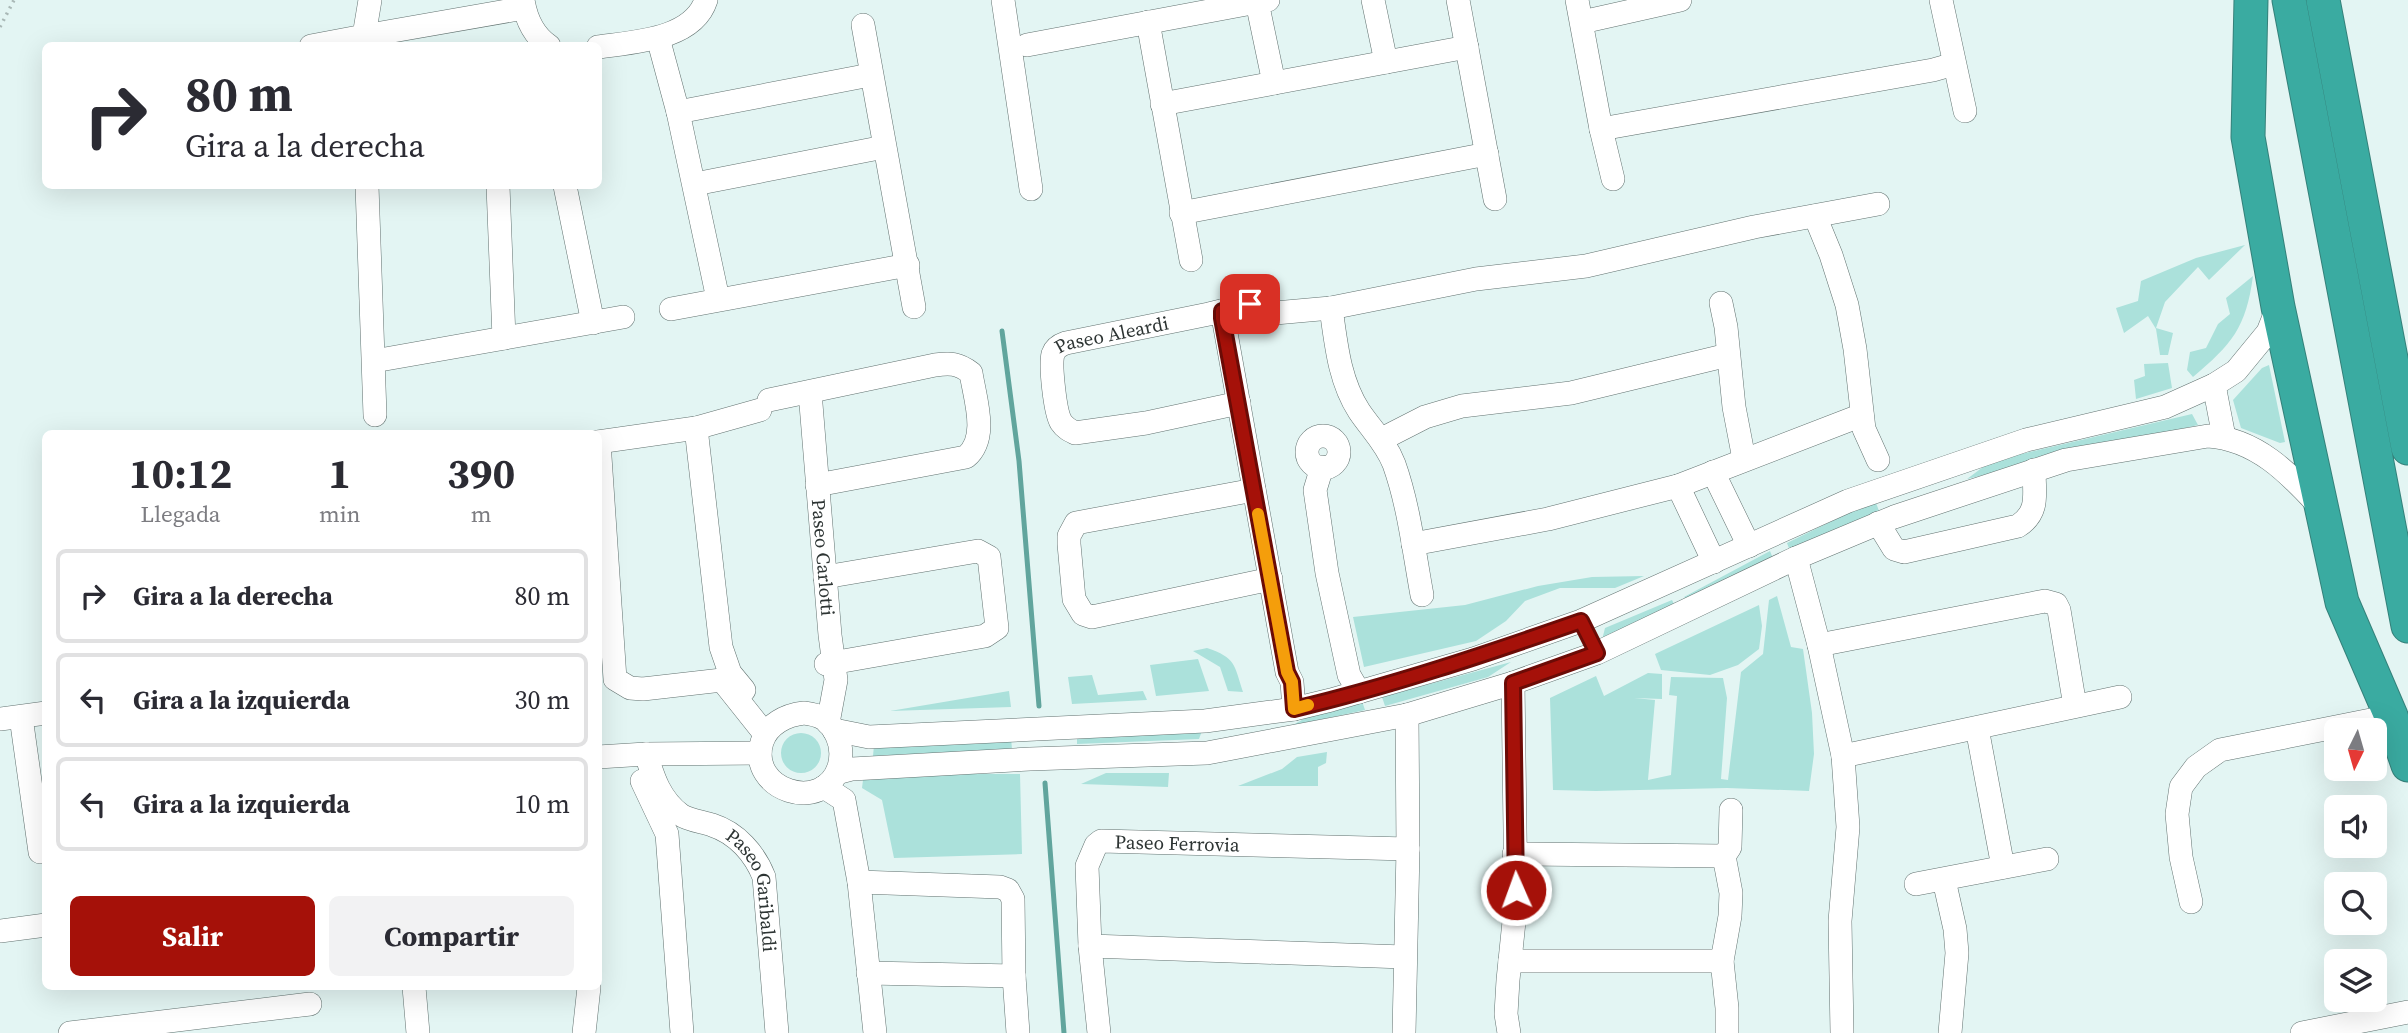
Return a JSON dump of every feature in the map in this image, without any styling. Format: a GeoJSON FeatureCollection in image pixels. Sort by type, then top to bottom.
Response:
{"type":"FeatureCollection","features":[{"type":"Feature","properties":{"kind":"highway"},"geometry":{"type":"LineString","coordinates":[[2251,0],[2248,137],[2277,307],[2342,602],[2391,716],[2408,765]]}},
{"type":"Feature","properties":{"kind":"highway"},"geometry":{"type":"LineString","coordinates":[[2289,0],[2408,626]]}},
{"type":"Feature","properties":{"kind":"highway"},"geometry":{"type":"LineString","coordinates":[[2323,0],[2408,448]]}},
{"type":"Feature","properties":{"kind":"street"},"geometry":{"type":"LineString","coordinates":[[364,36],[370,0]]}},
{"type":"Feature","properties":{"kind":"street"},"geometry":{"type":"LineString","coordinates":[[602,46],[672,34],[685,26],[706,0]]}},
{"type":"Feature","properties":{"kind":"street"},"geometry":{"type":"LineString","coordinates":[[1003,0],[1031,189]]}},
{"type":"Feature","properties":{"kind":"street"},"geometry":{"type":"LineString","coordinates":[[1373,0],[1386,62]]}},
{"type":"Feature","properties":{"kind":"street"},"geometry":{"type":"LineString","coordinates":[[1458,0],[1495,199]]}},
{"type":"Feature","properties":{"kind":"street"},"geometry":{"type":"LineString","coordinates":[[1613,179],[1601,129],[1580,11],[1680,0]]}},
{"type":"Feature","properties":{"kind":"street"},"geometry":{"type":"LineString","coordinates":[[1941,0],[1965,111]]}},
{"type":"Feature","properties":{"kind":"street"},"geometry":{"type":"LineString","coordinates":[[1027,45],[1263,1],[1273,83]]}},
{"type":"Feature","properties":{"kind":"street"},"geometry":{"type":"LineString","coordinates":[[332,42],[524,4],[529,24],[543,42]]}},
{"type":"Feature","properties":{"kind":"street"},"geometry":{"type":"LineString","coordinates":[[1148,22],[1191,260]]}},
{"type":"Feature","properties":{"kind":"street"},"geometry":{"type":"LineString","coordinates":[[863,25],[914,307]]}},
{"type":"Feature","properties":{"kind":"street"},"geometry":{"type":"LineString","coordinates":[[658,37],[695,184],[718,299]]}},
{"type":"Feature","properties":{"kind":"street"},"geometry":{"type":"LineString","coordinates":[[1162,104],[1467,47]]}},
{"type":"Feature","properties":{"kind":"street"},"geometry":{"type":"LineString","coordinates":[[1601,129],[1954,65]]}},
{"type":"Feature","properties":{"kind":"street"},"geometry":{"type":"LineString","coordinates":[[678,112],[870,75]]}},
{"type":"Feature","properties":{"kind":"street"},"geometry":{"type":"LineString","coordinates":[[695,184],[884,147]]}},
{"type":"Feature","properties":{"kind":"street"},"geometry":{"type":"LineString","coordinates":[[1181,213],[1487,154]]}},
{"type":"Feature","properties":{"kind":"street"},"geometry":{"type":"LineString","coordinates":[[367,189],[375,415]]}},
{"type":"Feature","properties":{"kind":"street"},"geometry":{"type":"LineString","coordinates":[[498,189],[504,338]]}},
{"type":"Feature","properties":{"kind":"street"},"geometry":{"type":"LineString","coordinates":[[566,189],[593,323]]}},
{"type":"Feature","properties":{"kind":"street"},"geometry":{"type":"LineString","coordinates":[[1275,313],[1331,308],[1476,279],[1586,266],[1714,236],[1878,204]]}},
{"type":"Feature","properties":{"kind":"street"},"geometry":{"type":"LineString","coordinates":[[1815,216],[1847,305],[1864,429],[1878,460]]}},
{"type":"Feature","properties":{"kind":"street"},"geometry":{"type":"LineString","coordinates":[[671,309],[908,265]]}},
{"type":"Feature","properties":{"kind":"street"},"geometry":{"type":"LineString","coordinates":[[1721,303],[1734,407],[1744,459]]}},
{"type":"Feature","properties":{"kind":"street","name":"Paseo Aleardi"},"geometry":{"type":"LineString","coordinates":[[1234,405],[1146,423],[1074,433],[1066,429],[1056,410],[1052,358],[1060,345],[1250,304]]}},
{"type":"Feature","properties":{"kind":"street"},"geometry":{"type":"LineString","coordinates":[[602,757],[639,755],[766,737],[791,715],[869,737],[1205,721],[1288,710],[1359,692],[1473,659],[1581,621],[1848,501],[1881,489],[2026,440],[2165,407],[2214,385],[2235,371],[2268,332],[2277,307]]}},
{"type":"Feature","properties":{"kind":"street"},"geometry":{"type":"LineString","coordinates":[[1331,308],[1339,359],[1347,387],[1359,410],[1382,439],[1394,464],[1422,595]]}},
{"type":"Feature","properties":{"kind":"street"},"geometry":{"type":"LineString","coordinates":[[1215,313],[1266,580],[1287,672],[1292,682],[1288,710]]}},
{"type":"Feature","properties":{"kind":"street"},"geometry":{"type":"LineString","coordinates":[[374,361],[623,317]]}},
{"type":"Feature","properties":{"kind":"street"},"geometry":{"type":"LineString","coordinates":[[1382,439],[1424,417],[1462,406],[1580,391],[1728,355]]}},
{"type":"Feature","properties":{"kind":"street"},"geometry":{"type":"LineString","coordinates":[[602,442],[696,428],[810,392],[951,363],[960,365],[971,373],[979,429],[974,451],[966,457],[817,485]]}},
{"type":"Feature","properties":{"kind":"street"},"geometry":{"type":"LineString","coordinates":[[2214,385],[2224,437]]}},
{"type":"Feature","properties":{"kind":"street","name":"Paseo Carlotti"},"geometry":{"type":"LineString","coordinates":[[810,392],[831,664]]}},
{"type":"Feature","properties":{"kind":"street"},"geometry":{"type":"LineString","coordinates":[[1413,544],[1548,519],[1678,486],[1862,415]]}},
{"type":"Feature","properties":{"kind":"street"},"geometry":{"type":"LineString","coordinates":[[696,428],[726,677],[766,737],[764,770],[774,784],[790,793],[807,794],[852,769],[1206,753],[1407,715],[1513,683],[1597,653],[1796,558],[1886,520],[2079,457],[2208,436],[2224,437],[2275,461],[2320,507]]}},
{"type":"Feature","properties":{"kind":"street"},"geometry":{"type":"LineString","coordinates":[[1322,467],[1315,490],[1327,573],[1349,675],[1359,692]]}},
{"type":"Feature","properties":{"kind":"street"},"geometry":{"type":"LineString","coordinates":[[1881,489],[1894,550],[1905,552],[2018,526],[2032,513],[2034,470]]}},
{"type":"Feature","properties":{"kind":"street"},"geometry":{"type":"LineString","coordinates":[[1713,472],[1749,546]]}},
{"type":"Feature","properties":{"kind":"street"},"geometry":{"type":"LineString","coordinates":[[602,486],[615,679],[630,688],[643,689],[726,677]]}},
{"type":"Feature","properties":{"kind":"street"},"geometry":{"type":"LineString","coordinates":[[1678,486],[1714,562]]}},
{"type":"Feature","properties":{"kind":"street"},"geometry":{"type":"LineString","coordinates":[[1248,491],[1076,523],[1069,536],[1074,599],[1083,614],[1092,617],[1266,580]]}},
{"type":"Feature","properties":{"kind":"street"},"geometry":{"type":"LineString","coordinates":[[825,577],[978,551],[989,557],[996,628],[993,633],[831,664],[836,680],[827,723],[840,744],[841,759],[830,780]]}},
{"type":"Feature","properties":{"kind":"street"},"geometry":{"type":"LineString","coordinates":[[1796,558],[1819,645],[1843,756],[1849,828],[1840,921],[1842,1033]]}},
{"type":"Feature","properties":{"kind":"street"},"geometry":{"type":"LineString","coordinates":[[1819,645],[2045,601],[2056,604],[2059,610],[2075,706]]}},
{"type":"Feature","properties":{"kind":"street"},"geometry":{"type":"LineString","coordinates":[[1581,621],[1597,653]]}},
{"type":"Feature","properties":{"kind":"street"},"geometry":{"type":"LineString","coordinates":[[1509,1033],[1506,1014],[1516,902],[1513,683]]}},
{"type":"Feature","properties":{"kind":"street"},"geometry":{"type":"LineString","coordinates":[[1843,756],[2120,697]]}},
{"type":"Feature","properties":{"kind":"street"},"geometry":{"type":"LineString","coordinates":[[40,852],[40,816],[11,725],[42,714]]}},
{"type":"Feature","properties":{"kind":"street"},"geometry":{"type":"LineString","coordinates":[[1404,1033],[1408,849],[1407,715]]}},
{"type":"Feature","properties":{"kind":"street"},"geometry":{"type":"LineString","coordinates":[[2191,902],[2181,857],[2177,814],[2181,787],[2196,767],[2220,750],[2391,716]]}},
{"type":"Feature","properties":{"kind":"street"},"geometry":{"type":"LineString","coordinates":[[1205,721],[1206,753]]}},
{"type":"Feature","properties":{"kind":"street"},"geometry":{"type":"LineString","coordinates":[[1977,728],[2003,867]]}},
{"type":"Feature","properties":{"kind":"street"},"geometry":{"type":"LineString","coordinates":[[639,755],[656,786],[681,816],[667,834]]}},
{"type":"Feature","properties":{"kind":"street"},"geometry":{"type":"LineString","coordinates":[[639,755],[644,787],[667,834],[682,1033]]}},
{"type":"Feature","properties":{"kind":"street"},"geometry":{"type":"LineString","coordinates":[[830,780],[844,800],[859,882],[875,1033]]}},
{"type":"Feature","properties":{"kind":"street"},"geometry":{"type":"LineString","coordinates":[[1727,1033],[1722,961],[1730,916],[1731,893],[1724,856],[1730,847],[1731,810]]}},
{"type":"Feature","properties":{"kind":"street","name":"Paseo Garibaldi"},"geometry":{"type":"LineString","coordinates":[[681,816],[717,827],[751,851],[759,863],[764,877],[777,1033]]}},
{"type":"Feature","properties":{"kind":"street","name":"Paseo Ferrovia"},"geometry":{"type":"LineString","coordinates":[[1098,1033],[1090,946],[1087,866],[1096,845],[1101,841],[1408,849]]}},
{"type":"Feature","properties":{"kind":"street"},"geometry":{"type":"LineString","coordinates":[[1514,854],[1724,856]]}},
{"type":"Feature","properties":{"kind":"street"},"geometry":{"type":"LineString","coordinates":[[1916,884],[2047,859]]}},
{"type":"Feature","properties":{"kind":"street"},"geometry":{"type":"LineString","coordinates":[[1944,880],[1955,929],[1957,953],[1950,1033]]}},
{"type":"Feature","properties":{"kind":"street"},"geometry":{"type":"LineString","coordinates":[[859,882],[1004,888],[1013,899],[1018,1033]]}},
{"type":"Feature","properties":{"kind":"street"},"geometry":{"type":"LineString","coordinates":[[0,931],[42,926]]}},
{"type":"Feature","properties":{"kind":"street"},"geometry":{"type":"LineString","coordinates":[[1090,946],[1404,957]]}},
{"type":"Feature","properties":{"kind":"street"},"geometry":{"type":"LineString","coordinates":[[1510,961],[1722,961]]}},
{"type":"Feature","properties":{"kind":"street"},"geometry":{"type":"LineString","coordinates":[[869,973],[1014,976]]}},
{"type":"Feature","properties":{"kind":"street"},"geometry":{"type":"LineString","coordinates":[[414,990],[418,1033]]}},
{"type":"Feature","properties":{"kind":"street"},"geometry":{"type":"LineString","coordinates":[[584,1033],[589,990]]}},
{"type":"Feature","properties":{"kind":"street"},"geometry":{"type":"LineString","coordinates":[[70,1033],[272,997],[310,1004]]}},
{"type":"Feature","properties":{"kind":"street"},"geometry":{"type":"LineString","coordinates":[[2302,1033],[2408,1013]]}},
{"type":"Feature","properties":{"kind":"path"},"geometry":{"type":"LineString","coordinates":[[0,27],[14,0]]}},
{"type":"Feature","properties":{"kind":"shaded area"},"geometry":{"type":"Polygon","coordinates":[[[2245,245],[2209,280],[2198,267],[2165,302],[2156,328],[2173,333],[2168,355],[2160,355],[2156,329],[2148,316],[2124,333],[2116,308],[2138,301],[2141,281],[2196,258],[2245,245]]]}},
{"type":"Feature","properties":{"kind":"shaded area"},"geometry":{"type":"Polygon","coordinates":[[[2253,276],[2246,309],[2235,334],[2218,355],[2193,377],[2187,370],[2190,352],[2206,348],[2218,324],[2230,314],[2226,298],[2253,276]]]}},
{"type":"Feature","properties":{"kind":"shaded area"},"geometry":{"type":"Polygon","coordinates":[[[2168,363],[2172,388],[2136,399],[2134,380],[2145,376],[2144,364],[2168,363]]]}},
{"type":"Feature","properties":{"kind":"shaded area"},"geometry":{"type":"Polygon","coordinates":[[[2269,365],[2285,442],[2280,443],[2241,428],[2233,400],[2262,368],[2269,365]]]}},
{"type":"Feature","properties":{"kind":"shaded area"},"geometry":{"type":"Polygon","coordinates":[[[2192,414],[2198,425],[1967,479],[1991,461],[2192,414]]]}},
{"type":"Feature","properties":{"kind":"shaded area"},"geometry":{"type":"Polygon","coordinates":[[[1875,500],[1879,511],[1790,551],[1787,543],[1875,500]]]}},
{"type":"Feature","properties":{"kind":"shaded area"},"geometry":{"type":"Polygon","coordinates":[[[1770,551],[1774,561],[1689,602],[1684,597],[1770,551]]]}},
{"type":"Feature","properties":{"kind":"shaded area"},"geometry":{"type":"Polygon","coordinates":[[[1644,576],[1615,588],[1560,588],[1525,601],[1506,621],[1476,641],[1364,667],[1353,617],[1465,605],[1538,586],[1592,577],[1644,576]]]}},
{"type":"Feature","properties":{"kind":"shaded area"},"geometry":{"type":"Polygon","coordinates":[[[1777,596],[1791,647],[1803,649],[1812,713],[1814,754],[1809,791],[1727,788],[1553,790],[1550,698],[1596,676],[1604,696],[1648,673],[1662,674],[1662,699],[1634,698],[1655,700],[1648,780],[1671,775],[1677,696],[1669,695],[1671,677],[1723,678],[1727,698],[1721,779],[1728,780],[1741,672],[1763,654],[1769,600],[1777,596]]]}},
{"type":"Feature","properties":{"kind":"shaded area"},"geometry":{"type":"Polygon","coordinates":[[[1672,600],[1676,608],[1602,640],[1605,628],[1672,600]]]}},
{"type":"Feature","properties":{"kind":"shaded area"},"geometry":{"type":"Polygon","coordinates":[[[1759,605],[1762,626],[1759,649],[1738,665],[1710,675],[1661,670],[1655,654],[1759,605]]]}},
{"type":"Feature","properties":{"kind":"shaded area"},"geometry":{"type":"Polygon","coordinates":[[[1207,648],[1229,659],[1243,692],[1228,691],[1220,667],[1193,651],[1207,648]]]}},
{"type":"Feature","properties":{"kind":"shaded area"},"geometry":{"type":"Polygon","coordinates":[[[1198,659],[1209,691],[1156,696],[1150,665],[1198,659]]]}},
{"type":"Feature","properties":{"kind":"shaded area"},"geometry":{"type":"Polygon","coordinates":[[[1511,662],[1488,677],[1385,706],[1382,697],[1511,662]]]}},
{"type":"Feature","properties":{"kind":"shaded area"},"geometry":{"type":"Polygon","coordinates":[[[1092,675],[1098,695],[1143,691],[1147,700],[1072,704],[1068,677],[1092,675]]]}},
{"type":"Feature","properties":{"kind":"shaded area"},"geometry":{"type":"Polygon","coordinates":[[[1009,691],[1011,707],[890,711],[1009,691]]]}},
{"type":"Feature","properties":{"kind":"shaded area"},"geometry":{"type":"Polygon","coordinates":[[[1362,701],[1365,710],[1291,726],[1320,710],[1362,701]]]}},
{"type":"Feature","properties":{"kind":"shaded area"},"geometry":{"type":"Polygon","coordinates":[[[1203,728],[1199,739],[1077,744],[1077,735],[1203,728]]]}},
{"type":"Feature","properties":{"kind":"shaded area"},"geometry":{"type":"Polygon","coordinates":[[[801,733],[809,734],[815,739],[820,745],[820,761],[815,767],[809,772],[801,773],[793,772],[787,767],[782,761],[781,753],[782,745],[787,739],[793,734],[801,733]]]}},
{"type":"Feature","properties":{"kind":"shaded area"},"geometry":{"type":"Polygon","coordinates":[[[1011,738],[1012,749],[873,756],[874,745],[1011,738]]]}},
{"type":"Feature","properties":{"kind":"shaded area"},"geometry":{"type":"Polygon","coordinates":[[[1327,752],[1326,763],[1318,767],[1318,786],[1238,786],[1282,769],[1297,757],[1327,752]]]}},
{"type":"Feature","properties":{"kind":"shaded area"},"geometry":{"type":"Polygon","coordinates":[[[1106,773],[1169,773],[1168,787],[1081,784],[1106,773]]]}},
{"type":"Feature","properties":{"kind":"shaded area"},"geometry":{"type":"Polygon","coordinates":[[[912,774],[1020,774],[1022,854],[894,858],[882,800],[862,788],[863,780],[912,774]]]}},
{"type":"Feature","properties":{"kind":"waterway"},"geometry":{"type":"LineString","coordinates":[[1002,331],[1019,461],[1039,706]]}},
{"type":"Feature","properties":{"kind":"waterway"},"geometry":{"type":"LineString","coordinates":[[1045,783],[1064,1033]]}},
{"type":"Feature","properties":{"kind":"slow traffic"},"geometry":{"type":"LineString","coordinates":[[1258,514],[1287,672],[1292,682],[1294,709],[1308,705]]}},
{"type":"Feature","properties":{"kind":"route"},"geometry":{"type":"LineString","coordinates":[[1250,304],[1222,311],[1222,318],[1287,672],[1292,682],[1294,709],[1473,659],[1581,621],[1597,653],[1513,683],[1516,890]]}}]}
